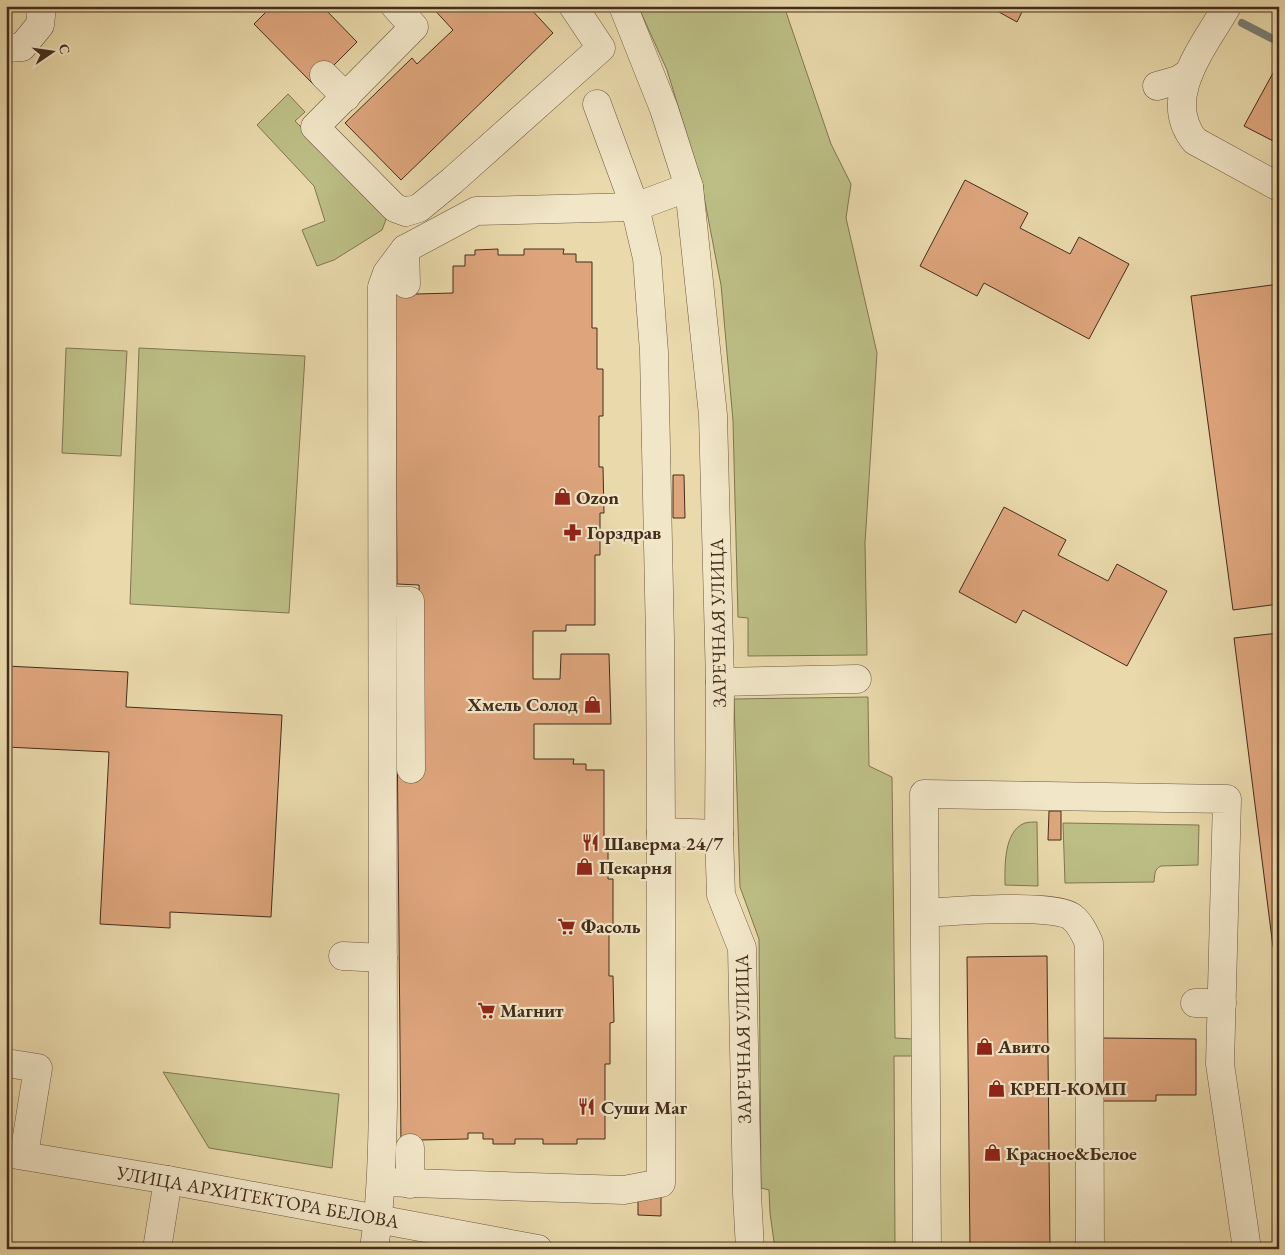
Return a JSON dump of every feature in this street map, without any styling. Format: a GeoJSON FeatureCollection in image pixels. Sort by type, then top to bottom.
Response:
{"type":"FeatureCollection","features":[{"type":"Feature","properties":{"kind":"street"},"geometry":{"type":"LineString","coordinates":[[6,48],[22,47],[28,40],[40,25],[42,6]]}},
{"type":"Feature","properties":{"kind":"street"},"geometry":{"type":"LineString","coordinates":[[395,6],[414,27],[315,128],[395,208],[406,212],[419,208],[452,181],[601,48],[628,18]]}},
{"type":"Feature","properties":{"kind":"street"},"geometry":{"type":"LineString","coordinates":[[573,6],[601,48]]}},
{"type":"Feature","properties":{"kind":"street"},"geometry":{"type":"LineString","coordinates":[[1227,6],[1189,73],[1183,96],[1182,114],[1188,132],[1195,140],[1279,187]]}},
{"type":"Feature","properties":{"kind":"street","name":"ЗАРЕЧНАЯ УЛИЦА"},"geometry":{"type":"LineString","coordinates":[[628,18],[664,109],[689,188],[713,415],[720,682],[719,834],[721,895],[742,948],[747,1194],[750,1249]]}},
{"type":"Feature","properties":{"kind":"street"},"geometry":{"type":"LineString","coordinates":[[1157,86],[1178,80],[1189,73]]}},
{"type":"Feature","properties":{"kind":"street"},"geometry":{"type":"LineString","coordinates":[[324,75],[346,97]]}},
{"type":"Feature","properties":{"kind":"street"},"geometry":{"type":"LineString","coordinates":[[382,1182],[624,1190],[661,1183],[660,639],[654,352],[647,258],[635,207],[597,104]]}},
{"type":"Feature","properties":{"kind":"street"},"geometry":{"type":"LineString","coordinates":[[374,1249],[379,1220],[382,1182],[382,287],[387,273],[406,249],[476,211],[635,207],[689,188]]}},
{"type":"Feature","properties":{"kind":"street"},"geometry":{"type":"LineString","coordinates":[[406,249],[406,284]]}},
{"type":"Feature","properties":{"kind":"street"},"geometry":{"type":"LineString","coordinates":[[383,601],[410,601],[411,769]]}},
{"type":"Feature","properties":{"kind":"street"},"geometry":{"type":"LineString","coordinates":[[720,682],[857,679]]}},
{"type":"Feature","properties":{"kind":"street"},"geometry":{"type":"LineString","coordinates":[[927,1249],[924,794],[1227,799],[1220,1064],[1247,1249]]}},
{"type":"Feature","properties":{"kind":"street"},"geometry":{"type":"LineString","coordinates":[[661,832],[719,834]]}},
{"type":"Feature","properties":{"kind":"street"},"geometry":{"type":"LineString","coordinates":[[926,912],[966,910],[1055,911],[1072,916],[1082,928],[1089,943],[1090,1249]]}},
{"type":"Feature","properties":{"kind":"street"},"geometry":{"type":"LineString","coordinates":[[343,956],[383,958]]}},
{"type":"Feature","properties":{"kind":"street"},"geometry":{"type":"LineString","coordinates":[[1195,1003],[1222,1004]]}},
{"type":"Feature","properties":{"kind":"street"},"geometry":{"type":"LineString","coordinates":[[6,1063],[38,1068],[15,1154]]}},
{"type":"Feature","properties":{"kind":"street"},"geometry":{"type":"LineString","coordinates":[[410,1148],[410,1184]]}},
{"type":"Feature","properties":{"kind":"street","name":"УЛИЦА АРХИТЕКТОРА БЕЛОВА"},"geometry":{"type":"LineString","coordinates":[[15,1154],[168,1180],[379,1220],[484,1244],[538,1249]]}},
{"type":"Feature","properties":{"kind":"street"},"geometry":{"type":"LineString","coordinates":[[157,1249],[168,1180]]}},
{"type":"Feature","properties":{"kind":"green space"},"geometry":{"type":"Polygon","coordinates":[[[638,6],[784,6],[831,144],[851,184],[846,218],[877,353],[865,543],[867,655],[748,656],[748,618],[738,617],[733,421],[721,285],[701,181],[667,70],[638,6]]]}},
{"type":"Feature","properties":{"kind":"green space"},"geometry":{"type":"Polygon","coordinates":[[[288,94],[305,112],[295,121],[385,211],[387,217],[382,230],[334,260],[317,266],[302,230],[325,221],[314,186],[257,125],[288,94]]]}},
{"type":"Feature","properties":{"kind":"green space"},"geometry":{"type":"Polygon","coordinates":[[[66,348],[127,351],[121,456],[62,453],[66,348]]]}},
{"type":"Feature","properties":{"kind":"green space"},"geometry":{"type":"Polygon","coordinates":[[[139,348],[305,356],[289,613],[130,604],[139,348]]]}},
{"type":"Feature","properties":{"kind":"green space"},"geometry":{"type":"Polygon","coordinates":[[[868,697],[869,766],[892,777],[895,1038],[914,1039],[915,1056],[894,1056],[895,1249],[775,1249],[769,1190],[761,1188],[759,939],[740,887],[734,699],[868,697]]]}},
{"type":"Feature","properties":{"kind":"green space"},"geometry":{"type":"Polygon","coordinates":[[[1037,822],[1038,886],[1005,885],[1007,851],[1013,834],[1018,827],[1025,823],[1037,822]]]}},
{"type":"Feature","properties":{"kind":"green space"},"geometry":{"type":"Polygon","coordinates":[[[1063,823],[1199,825],[1198,865],[1161,866],[1156,871],[1154,882],[1065,883],[1063,823]]]}},
{"type":"Feature","properties":{"kind":"green space"},"geometry":{"type":"Polygon","coordinates":[[[163,1072],[339,1094],[332,1168],[209,1148],[163,1072]]]}},
{"type":"Feature","properties":{"kind":"building"},"geometry":{"type":"Polygon","coordinates":[[[272,6],[322,6],[357,42],[314,85],[254,24],[272,6]]]}},
{"type":"Feature","properties":{"kind":"building"},"geometry":{"type":"Polygon","coordinates":[[[431,6],[528,6],[553,33],[401,180],[345,123],[412,58],[417,64],[453,30],[431,6]]]}},
{"type":"Feature","properties":{"kind":"building"},"geometry":{"type":"Polygon","coordinates":[[[988,6],[1025,6],[1017,22],[988,6]]]}},
{"type":"Feature","properties":{"kind":"building"},"geometry":{"type":"Polygon","coordinates":[[[1279,62],[1279,144],[1244,126],[1279,62]]]}},
{"type":"Feature","properties":{"kind":"building"},"geometry":{"type":"Polygon","coordinates":[[[965,180],[1028,213],[1020,228],[1070,254],[1079,237],[1129,264],[1089,339],[984,283],[977,296],[920,266],[965,180]]]}},
{"type":"Feature","properties":{"kind":"building"},"geometry":{"type":"Polygon","coordinates":[[[498,249],[498,255],[524,255],[524,249],[564,249],[563,254],[576,254],[576,262],[592,262],[592,328],[597,328],[597,369],[603,369],[603,416],[599,416],[599,467],[603,467],[604,513],[600,513],[600,555],[595,555],[595,625],[566,625],[566,631],[533,631],[533,679],[560,679],[561,654],[609,654],[611,724],[534,724],[534,759],[574,759],[573,764],[586,764],[586,770],[604,770],[604,837],[608,838],[608,879],[613,879],[613,925],[609,925],[609,976],[613,976],[614,1022],[610,1023],[610,1064],[605,1064],[605,1139],[577,1139],[577,1144],[543,1144],[543,1139],[515,1139],[515,1144],[493,1144],[493,1139],[483,1139],[483,1133],[468,1133],[468,1139],[419,1140],[401,1147],[396,620],[420,620],[419,585],[397,584],[395,285],[416,285],[416,294],[453,293],[453,266],[465,266],[465,255],[475,255],[475,250],[498,249]]]}},
{"type":"Feature","properties":{"kind":"building"},"geometry":{"type":"Polygon","coordinates":[[[1279,284],[1279,604],[1233,610],[1191,296],[1279,284]]]}},
{"type":"Feature","properties":{"kind":"building"},"geometry":{"type":"Polygon","coordinates":[[[673,475],[684,475],[685,518],[673,518],[673,475]]]}},
{"type":"Feature","properties":{"kind":"building"},"geometry":{"type":"Polygon","coordinates":[[[1004,507],[1066,540],[1058,555],[1108,581],[1117,564],[1167,591],[1127,666],[1023,610],[1016,623],[959,592],[1004,507]]]}},
{"type":"Feature","properties":{"kind":"building"},"geometry":{"type":"Polygon","coordinates":[[[1279,633],[1279,946],[1273,947],[1234,638],[1279,633]]]}},
{"type":"Feature","properties":{"kind":"building"},"geometry":{"type":"Polygon","coordinates":[[[6,666],[128,672],[126,707],[282,715],[271,917],[170,912],[170,928],[100,924],[109,752],[6,747],[6,666]]]}},
{"type":"Feature","properties":{"kind":"building"},"geometry":{"type":"Polygon","coordinates":[[[1049,811],[1061,811],[1061,840],[1048,840],[1049,811]]]}},
{"type":"Feature","properties":{"kind":"building"},"geometry":{"type":"Polygon","coordinates":[[[1047,956],[1050,1249],[970,1249],[967,957],[1047,956]]]}},
{"type":"Feature","properties":{"kind":"building"},"geometry":{"type":"Polygon","coordinates":[[[1103,1038],[1196,1039],[1196,1095],[1156,1095],[1156,1101],[1103,1101],[1103,1038]]]}},
{"type":"Feature","properties":{"kind":"building"},"geometry":{"type":"Polygon","coordinates":[[[638,1196],[661,1197],[661,1216],[638,1215],[638,1196]]]}},
{"type":"Feature","properties":{"kind":"waterway"},"geometry":{"type":"LineString","coordinates":[[1242,23],[1279,42]]}},
{"type":"Feature","properties":{"kind":"place","name":"Ozon"},"geometry":{"type":"Point","coordinates":[562,497]}},
{"type":"Feature","properties":{"kind":"place","name":"Горздрав"},"geometry":{"type":"Point","coordinates":[573,532]}},
{"type":"Feature","properties":{"kind":"place","name":"Хмель Солод"},"geometry":{"type":"Point","coordinates":[592,704]}},
{"type":"Feature","properties":{"kind":"place","name":"Шаверма 24/7"},"geometry":{"type":"Point","coordinates":[590,843]}},
{"type":"Feature","properties":{"kind":"place","name":"Пекарня"},"geometry":{"type":"Point","coordinates":[585,867]}},
{"type":"Feature","properties":{"kind":"place","name":"Фасоль"},"geometry":{"type":"Point","coordinates":[567,926]}},
{"type":"Feature","properties":{"kind":"place","name":"Магнит"},"geometry":{"type":"Point","coordinates":[486,1010]}},
{"type":"Feature","properties":{"kind":"place","name":"Авито"},"geometry":{"type":"Point","coordinates":[984,1046]}},
{"type":"Feature","properties":{"kind":"place","name":"КРЕП-КОМП"},"geometry":{"type":"Point","coordinates":[996,1088]}},
{"type":"Feature","properties":{"kind":"place","name":"Суши Маг"},"geometry":{"type":"Point","coordinates":[587,1107]}},
{"type":"Feature","properties":{"kind":"place","name":"Красное&Белое"},"geometry":{"type":"Point","coordinates":[992,1153]}}]}
